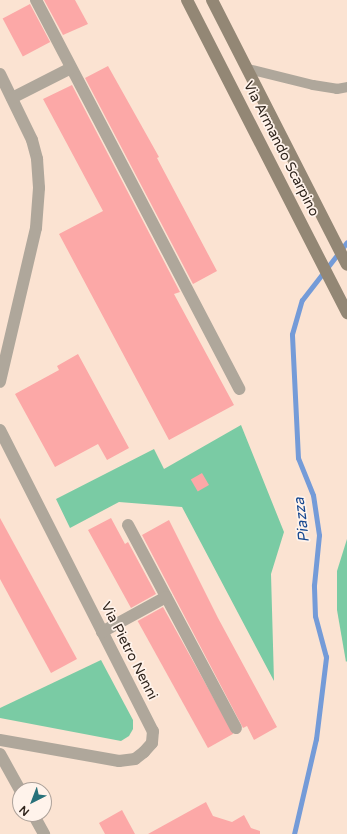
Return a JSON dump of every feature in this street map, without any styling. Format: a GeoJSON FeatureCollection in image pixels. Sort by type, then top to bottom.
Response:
{"type":"FeatureCollection","features":[{"type":"Feature","properties":{"kind":"street"},"geometry":{"type":"LineString","coordinates":[[36,0],[239,389]]}},
{"type":"Feature","properties":{"kind":"street","name":"Via Armando Scarpino"},"geometry":{"type":"LineString","coordinates":[[187,0],[347,313]]}},
{"type":"Feature","properties":{"kind":"street","name":"Via Armando Scarpino"},"geometry":{"type":"LineString","coordinates":[[212,0],[347,264]]}},
{"type":"Feature","properties":{"kind":"street"},"geometry":{"type":"LineString","coordinates":[[12,98],[71,68]]}},
{"type":"Feature","properties":{"kind":"street"},"geometry":{"type":"LineString","coordinates":[[0,74],[32,140],[37,159],[39,208],[0,382]]}},
{"type":"Feature","properties":{"kind":"street","name":"Via Pietro Nenni"},"geometry":{"type":"LineString","coordinates":[[0,430],[2,443],[153,731],[152,743],[144,752],[134,759],[119,761],[0,740]]}},
{"type":"Feature","properties":{"kind":"street"},"geometry":{"type":"LineString","coordinates":[[128,525],[236,728]]}},
{"type":"Feature","properties":{"kind":"street"},"geometry":{"type":"LineString","coordinates":[[102,632],[166,597]]}},
{"type":"Feature","properties":{"kind":"street"},"geometry":{"type":"LineString","coordinates":[[0,754],[16,782]]}},
{"type":"Feature","properties":{"kind":"street"},"geometry":{"type":"LineString","coordinates":[[37,822],[44,834]]}},
{"type":"Feature","properties":{"kind":"lane"},"geometry":{"type":"LineString","coordinates":[[248,69],[313,85],[337,89],[347,87]]}},
{"type":"Feature","properties":{"kind":"green space"},"geometry":{"type":"Polygon","coordinates":[[[241,425],[284,532],[271,574],[274,681],[182,507],[119,502],[70,528],[56,499],[154,449],[164,469],[241,425]]]}},
{"type":"Feature","properties":{"kind":"green space"},"geometry":{"type":"Polygon","coordinates":[[[347,539],[346,662],[337,610],[337,571],[347,539]]]}},
{"type":"Feature","properties":{"kind":"green space"},"geometry":{"type":"Polygon","coordinates":[[[101,660],[133,720],[133,729],[129,736],[121,741],[0,718],[0,708],[101,660]]]}},
{"type":"Feature","properties":{"kind":"building"},"geometry":{"type":"Polygon","coordinates":[[[44,0],[75,0],[88,24],[63,35],[44,0]]]}},
{"type":"Feature","properties":{"kind":"building"},"geometry":{"type":"Polygon","coordinates":[[[30,4],[50,42],[23,57],[3,19],[30,4]]]}},
{"type":"Feature","properties":{"kind":"building"},"geometry":{"type":"Polygon","coordinates":[[[108,66],[159,157],[157,158],[217,271],[193,284],[85,78],[108,66]]]}},
{"type":"Feature","properties":{"kind":"building"},"geometry":{"type":"Polygon","coordinates":[[[72,85],[180,292],[174,294],[234,405],[169,440],[59,234],[103,211],[43,99],[72,85]]]}},
{"type":"Feature","properties":{"kind":"building"},"geometry":{"type":"Polygon","coordinates":[[[78,354],[129,448],[107,460],[98,444],[55,467],[15,394],[59,370],[57,366],[78,354]]]}},
{"type":"Feature","properties":{"kind":"building"},"geometry":{"type":"Polygon","coordinates":[[[202,473],[209,485],[198,492],[191,480],[202,473]]]}},
{"type":"Feature","properties":{"kind":"building"},"geometry":{"type":"Polygon","coordinates":[[[0,518],[77,659],[51,673],[0,579],[0,518]]]}},
{"type":"Feature","properties":{"kind":"building"},"geometry":{"type":"Polygon","coordinates":[[[111,518],[125,544],[128,542],[156,594],[131,608],[88,530],[111,518]]]}},
{"type":"Feature","properties":{"kind":"building"},"geometry":{"type":"Polygon","coordinates":[[[169,520],[218,618],[277,727],[254,740],[247,726],[243,728],[142,535],[169,520]]]}},
{"type":"Feature","properties":{"kind":"building"},"geometry":{"type":"Polygon","coordinates":[[[163,607],[233,734],[208,748],[138,621],[163,607]]]}},
{"type":"Feature","properties":{"kind":"building"},"geometry":{"type":"Polygon","coordinates":[[[206,802],[213,816],[232,822],[244,815],[251,828],[260,831],[260,834],[148,834],[206,802]]]}},
{"type":"Feature","properties":{"kind":"building"},"geometry":{"type":"Polygon","coordinates":[[[122,810],[135,834],[105,834],[99,823],[122,810]]]}},
{"type":"Feature","properties":{"kind":"waterway","name":"Piazza"},"geometry":{"type":"LineString","coordinates":[[294,834],[316,739],[326,657],[315,616],[314,585],[319,535],[313,495],[298,458],[292,334],[302,300],[347,242]]}}]}
